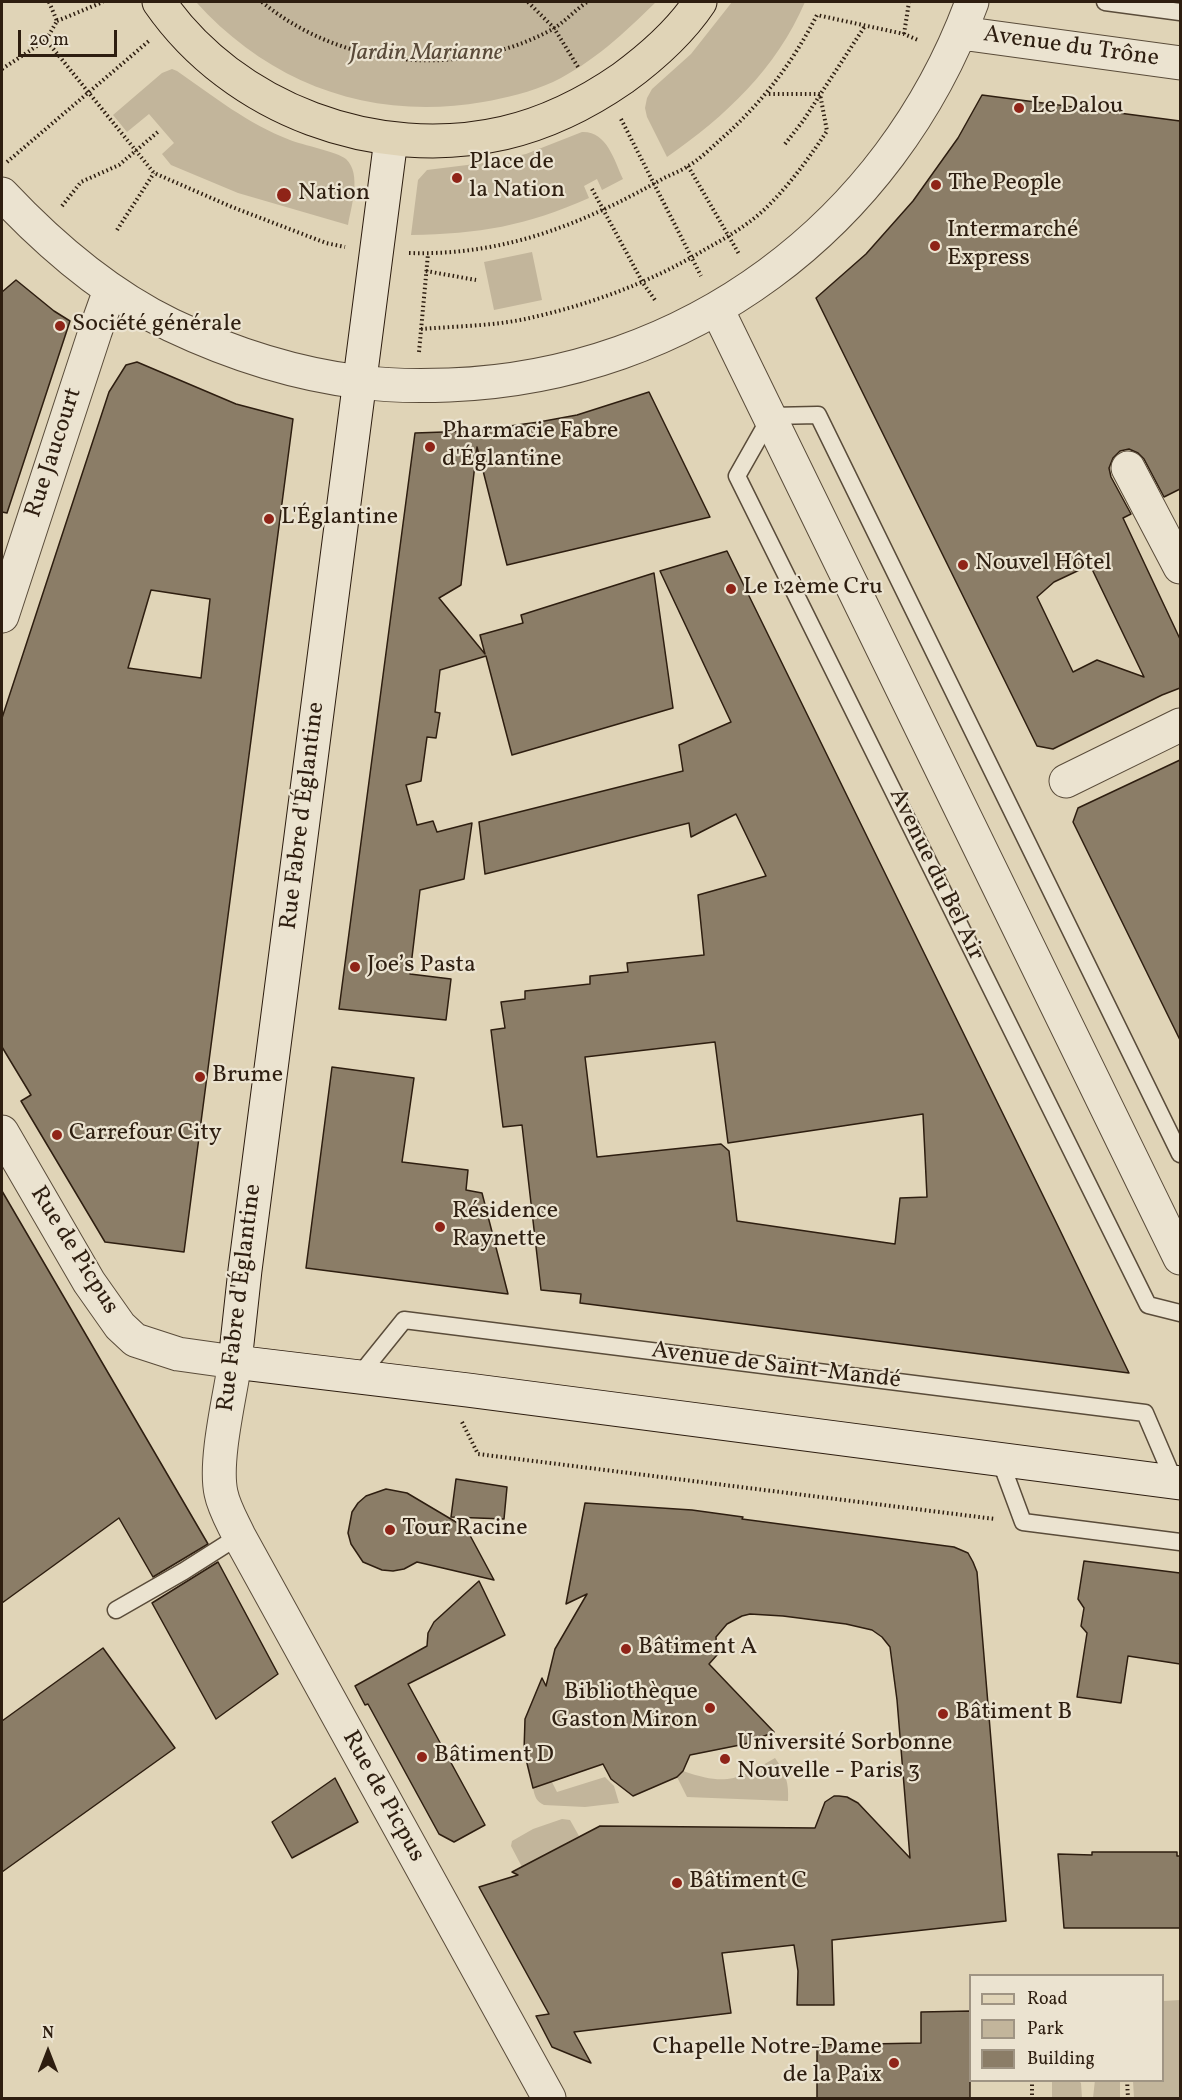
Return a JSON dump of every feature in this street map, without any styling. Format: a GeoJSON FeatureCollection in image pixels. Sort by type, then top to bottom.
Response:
{"type":"FeatureCollection","features":[{"type":"Feature","properties":{"kind":"main road"},"geometry":{"type":"LineString","coordinates":[[159,2],[171,19],[207,56],[247,87],[292,112],[340,129],[391,139],[448,141],[504,133],[559,116],[601,94],[653,56],[691,16],[700,2]]}},
{"type":"Feature","properties":{"kind":"street"},"geometry":{"type":"LineString","coordinates":[[2,194],[35,229],[110,290],[169,324],[232,351],[309,374],[361,382],[413,386],[489,383],[555,373],[623,352],[671,333],[717,309],[757,284],[807,245],[874,176],[924,103],[961,33],[972,2]]}},
{"type":"Feature","properties":{"kind":"street","name":"Avenue du Trône"},"geometry":{"type":"LineString","coordinates":[[961,33],[1180,63]]}},
{"type":"Feature","properties":{"kind":"street","name":"Rue Fabre d'Églantine"},"geometry":{"type":"LineString","coordinates":[[220,1493],[219,1465],[235,1362],[391,139]]}},
{"type":"Feature","properties":{"kind":"street","name":"Rue Jaucourt"},"geometry":{"type":"LineString","coordinates":[[2,616],[110,290]]}},
{"type":"Feature","properties":{"kind":"street"},"geometry":{"type":"LineString","coordinates":[[717,309],[1180,1258]]}},
{"type":"Feature","properties":{"kind":"street"},"geometry":{"type":"LineString","coordinates":[[1128,468],[1180,567]]}},
{"type":"Feature","properties":{"kind":"street"},"geometry":{"type":"LineString","coordinates":[[1066,781],[1180,725]]}},
{"type":"Feature","properties":{"kind":"street","name":"Rue de Picpus"},"geometry":{"type":"LineString","coordinates":[[2,1132],[89,1282],[120,1326],[135,1340],[171,1352],[235,1362]]}},
{"type":"Feature","properties":{"kind":"street","name":"Avenue de Saint-Mandé"},"geometry":{"type":"LineString","coordinates":[[235,1362],[444,1387],[1178,1483]]}},
{"type":"Feature","properties":{"kind":"street","name":"Rue de Picpus"},"geometry":{"type":"LineString","coordinates":[[220,1493],[239,1536],[549,2098]]}},
{"type":"Feature","properties":{"kind":"lane"},"geometry":{"type":"LineString","coordinates":[[1105,2],[1180,12]]}},
{"type":"Feature","properties":{"kind":"lane"},"geometry":{"type":"LineString","coordinates":[[771,417],[818,415],[1180,1154]]}},
{"type":"Feature","properties":{"kind":"lane","name":"Avenue du Bel Air"},"geometry":{"type":"LineString","coordinates":[[771,417],[737,476],[1148,1305],[1180,1313]]}},
{"type":"Feature","properties":{"kind":"lane","name":"Avenue de Saint-Mandé"},"geometry":{"type":"LineString","coordinates":[[358,1378],[404,1320],[1145,1413],[1178,1483]]}},
{"type":"Feature","properties":{"kind":"lane"},"geometry":{"type":"LineString","coordinates":[[1000,1460],[1023,1522],[1180,1542]]}},
{"type":"Feature","properties":{"kind":"lane"},"geometry":{"type":"LineString","coordinates":[[116,1610],[239,1536]]}},
{"type":"Feature","properties":{"kind":"path"},"geometry":{"type":"LineString","coordinates":[[49,2],[57,21]]}},
{"type":"Feature","properties":{"kind":"path"},"geometry":{"type":"LineString","coordinates":[[2,69],[46,40],[57,21],[103,2]]}},
{"type":"Feature","properties":{"kind":"path"},"geometry":{"type":"LineString","coordinates":[[262,2],[303,30],[346,49],[392,59],[438,61],[485,55],[530,40],[554,28],[584,3]]}},
{"type":"Feature","properties":{"kind":"path"},"geometry":{"type":"LineString","coordinates":[[528,2],[554,28],[579,67]]}},
{"type":"Feature","properties":{"kind":"path"},"geometry":{"type":"LineString","coordinates":[[904,34],[909,2]]}},
{"type":"Feature","properties":{"kind":"path"},"geometry":{"type":"LineString","coordinates":[[408,253],[428,254],[500,246],[544,234],[603,211],[688,166],[742,120],[767,94],[803,43],[817,15],[904,34],[922,42]]}},
{"type":"Feature","properties":{"kind":"path"},"geometry":{"type":"LineString","coordinates":[[785,144],[865,26]]}},
{"type":"Feature","properties":{"kind":"path"},"geometry":{"type":"LineString","coordinates":[[46,40],[154,173],[232,207],[326,243],[346,247]]}},
{"type":"Feature","properties":{"kind":"path"},"geometry":{"type":"LineString","coordinates":[[11,158],[150,40]]}},
{"type":"Feature","properties":{"kind":"path"},"geometry":{"type":"LineString","coordinates":[[767,94],[820,94]]}},
{"type":"Feature","properties":{"kind":"path"},"geometry":{"type":"LineString","coordinates":[[421,329],[477,325],[533,317],[589,302],[642,283],[692,258],[729,236],[766,208],[799,173],[827,131],[820,94]]}},
{"type":"Feature","properties":{"kind":"path"},"geometry":{"type":"LineString","coordinates":[[619,115],[701,276]]}},
{"type":"Feature","properties":{"kind":"path"},"geometry":{"type":"LineString","coordinates":[[57,211],[81,182],[119,165],[159,131]]}},
{"type":"Feature","properties":{"kind":"path"},"geometry":{"type":"LineString","coordinates":[[688,166],[740,256]]}},
{"type":"Feature","properties":{"kind":"path"},"geometry":{"type":"LineString","coordinates":[[117,230],[154,173]]}},
{"type":"Feature","properties":{"kind":"path"},"geometry":{"type":"LineString","coordinates":[[592,189],[642,283],[658,303]]}},
{"type":"Feature","properties":{"kind":"path"},"geometry":{"type":"LineString","coordinates":[[418,354],[428,254]]}},
{"type":"Feature","properties":{"kind":"path"},"geometry":{"type":"LineString","coordinates":[[426,272],[476,280]]}},
{"type":"Feature","properties":{"kind":"path"},"geometry":{"type":"LineString","coordinates":[[444,1387],[478,1454],[1023,1522]]}},
{"type":"Feature","properties":{"kind":"path"},"geometry":{"type":"LineString","coordinates":[[1032,2082],[1032,2098]]}},
{"type":"Feature","properties":{"kind":"path"},"geometry":{"type":"LineString","coordinates":[[1127,2082],[1128,2098]]}},
{"type":"Feature","properties":{"kind":"green space","name":"Jardin Marianne"},"geometry":{"type":"Polygon","coordinates":[[[196,2],[656,2],[595,56],[553,82],[501,99],[442,107],[402,106],[363,101],[326,90],[290,75],[257,55],[225,31],[196,2]]]}},
{"type":"Feature","properties":{"kind":"green space"},"geometry":{"type":"Polygon","coordinates":[[[732,2],[805,2],[780,49],[764,70],[729,108],[667,157],[647,117],[645,108],[647,98],[652,89],[691,54],[732,2]]]}},
{"type":"Feature","properties":{"kind":"green space"},"geometry":{"type":"Polygon","coordinates":[[[172,69],[260,126],[290,140],[346,159],[351,165],[354,182],[348,225],[238,193],[171,165],[162,154],[174,143],[149,114],[127,132],[113,115],[162,73],[172,69]]]}},
{"type":"Feature","properties":{"kind":"green space"},"geometry":{"type":"Polygon","coordinates":[[[582,132],[591,133],[604,141],[623,179],[602,190],[597,179],[584,186],[589,198],[523,222],[459,233],[411,235],[418,180],[427,170],[483,163],[526,154],[582,132]]]}},
{"type":"Feature","properties":{"kind":"green space"},"geometry":{"type":"Polygon","coordinates":[[[532,252],[542,300],[494,310],[484,262],[532,252]]]}},
{"type":"Feature","properties":{"kind":"green space"},"geometry":{"type":"Polygon","coordinates":[[[775,1758],[786,1778],[788,1801],[687,1797],[677,1777],[683,1771],[710,1778],[731,1778],[741,1776],[775,1758]]]}},
{"type":"Feature","properties":{"kind":"green space"},"geometry":{"type":"Polygon","coordinates":[[[605,1777],[614,1786],[619,1803],[585,1807],[544,1805],[536,1798],[533,1788],[552,1782],[557,1792],[605,1777]]]}},
{"type":"Feature","properties":{"kind":"green space"},"geometry":{"type":"Polygon","coordinates":[[[562,1819],[570,1820],[579,1836],[522,1867],[511,1846],[512,1841],[533,1829],[562,1819]]]}},
{"type":"Feature","properties":{"kind":"green space"},"geometry":{"type":"Polygon","coordinates":[[[1180,2000],[1180,2098],[1134,2098],[1133,2082],[1164,2082],[1164,2001],[1180,2000]]]}},
{"type":"Feature","properties":{"kind":"green space"},"geometry":{"type":"Polygon","coordinates":[[[1052,2082],[1081,2083],[1082,2098],[1052,2098],[1052,2082]]]}},
{"type":"Feature","properties":{"kind":"green space"},"geometry":{"type":"Polygon","coordinates":[[[1095,2082],[1120,2082],[1120,2098],[1093,2098],[1095,2082]]]}},
{"type":"Feature","properties":{"kind":"building"},"geometry":{"type":"Polygon","coordinates":[[[982,95],[1180,121],[1180,489],[1164,497],[1144,459],[1129,449],[1120,451],[1113,458],[1109,468],[1111,477],[1131,514],[1123,518],[1180,639],[1180,688],[1053,749],[1037,746],[816,298],[866,254],[913,201],[958,138],[982,95]],[[1090,565],[1054,582],[1037,597],[1073,672],[1097,660],[1144,677],[1090,565]]]}},
{"type":"Feature","properties":{"kind":"building"},"geometry":{"type":"Polygon","coordinates":[[[16,280],[70,321],[7,513],[2,512],[2,292],[16,280]]]}},
{"type":"Feature","properties":{"kind":"building"},"geometry":{"type":"Polygon","coordinates":[[[137,362],[236,404],[293,419],[184,1252],[105,1242],[21,1101],[31,1095],[2,1047],[2,718],[109,392],[126,365],[137,362]],[[151,590],[128,668],[201,678],[210,599],[151,590]]]}},
{"type":"Feature","properties":{"kind":"building"},"geometry":{"type":"Polygon","coordinates":[[[649,392],[710,517],[507,565],[477,447],[461,585],[439,598],[485,654],[480,635],[523,623],[521,615],[654,573],[673,708],[512,755],[486,656],[440,670],[435,712],[440,713],[436,738],[427,737],[421,781],[406,785],[417,825],[433,821],[437,832],[472,823],[464,879],[420,890],[410,974],[451,979],[446,1020],[339,1009],[415,433],[473,431],[539,422],[577,415],[649,392]]]}},
{"type":"Feature","properties":{"kind":"building"},"geometry":{"type":"Polygon","coordinates":[[[727,551],[1129,1373],[580,1303],[581,1294],[541,1290],[522,1125],[503,1127],[491,1030],[505,1028],[501,1002],[525,999],[525,991],[590,984],[590,976],[628,972],[627,963],[704,955],[698,895],[766,876],[736,814],[691,837],[689,823],[485,874],[479,822],[683,771],[679,745],[731,722],[660,571],[727,551]],[[715,1042],[585,1057],[597,1157],[721,1144],[729,1151],[737,1221],[895,1244],[900,1198],[927,1197],[923,1114],[728,1143],[715,1042]]]}},
{"type":"Feature","properties":{"kind":"building"},"geometry":{"type":"Polygon","coordinates":[[[1180,760],[1180,1040],[1073,822],[1078,808],[1180,760]]]}},
{"type":"Feature","properties":{"kind":"building"},"geometry":{"type":"Polygon","coordinates":[[[332,1067],[414,1078],[402,1162],[468,1170],[466,1190],[482,1193],[508,1294],[306,1268],[332,1067]]]}},
{"type":"Feature","properties":{"kind":"building"},"geometry":{"type":"Polygon","coordinates":[[[2,1191],[208,1544],[153,1577],[119,1518],[2,1603],[2,1191]]]}},
{"type":"Feature","properties":{"kind":"building"},"geometry":{"type":"Polygon","coordinates":[[[456,1479],[507,1487],[504,1519],[451,1517],[456,1479]]]}},
{"type":"Feature","properties":{"kind":"building","name":"Tour Racine"},"geometry":{"type":"Polygon","coordinates":[[[386,1489],[407,1493],[466,1528],[494,1580],[417,1562],[404,1569],[393,1571],[382,1570],[363,1562],[351,1544],[348,1533],[352,1512],[366,1496],[386,1489]]]}},
{"type":"Feature","properties":{"kind":"building"},"geometry":{"type":"Polygon","coordinates":[[[585,1503],[692,1510],[743,1517],[742,1519],[954,1547],[968,1553],[977,1572],[1006,1921],[832,1940],[834,2005],[797,2005],[798,1971],[794,1945],[722,1953],[731,2013],[574,2032],[591,2063],[552,2047],[536,2016],[549,2014],[479,1887],[518,1875],[512,1872],[600,1826],[815,1828],[825,1802],[834,1796],[847,1797],[858,1803],[910,1858],[897,1700],[890,1647],[872,1630],[846,1624],[750,1614],[727,1624],[716,1637],[717,1655],[709,1664],[774,1732],[745,1744],[690,1755],[683,1771],[677,1777],[633,1796],[611,1779],[603,1764],[533,1788],[524,1751],[525,1719],[542,1678],[546,1686],[555,1649],[587,1594],[566,1604],[585,1503]]]}},
{"type":"Feature","properties":{"kind":"building"},"geometry":{"type":"Polygon","coordinates":[[[1084,1561],[1180,1573],[1180,1664],[1128,1656],[1121,1703],[1077,1697],[1087,1633],[1081,1626],[1084,1608],[1078,1599],[1084,1561]]]}},
{"type":"Feature","properties":{"kind":"building"},"geometry":{"type":"Polygon","coordinates":[[[218,1562],[278,1674],[216,1719],[152,1603],[218,1562]]]}},
{"type":"Feature","properties":{"kind":"building","name":"Bâtiment D"},"geometry":{"type":"Polygon","coordinates":[[[479,1581],[505,1635],[408,1684],[485,1825],[454,1842],[439,1834],[368,1704],[365,1705],[355,1686],[427,1646],[428,1633],[434,1622],[479,1581]]]}},
{"type":"Feature","properties":{"kind":"building"},"geometry":{"type":"Polygon","coordinates":[[[103,1648],[175,1748],[2,1872],[2,1721],[103,1648]]]}},
{"type":"Feature","properties":{"kind":"building"},"geometry":{"type":"Polygon","coordinates":[[[335,1778],[358,1822],[292,1858],[272,1822],[335,1778]]]}},
{"type":"Feature","properties":{"kind":"building"},"geometry":{"type":"Polygon","coordinates":[[[1092,1852],[1177,1852],[1177,1856],[1180,1856],[1180,1928],[1064,1928],[1058,1854],[1092,1855],[1092,1852]]]}},
{"type":"Feature","properties":{"kind":"building","name":"Chapelle Notre-Dame de la Paix"},"geometry":{"type":"Polygon","coordinates":[[[969,2011],[970,2098],[817,2098],[817,2045],[921,2043],[921,2012],[969,2011]]]}},
{"type":"Feature","properties":{"kind":"place","name":"Le Dalou"},"geometry":{"type":"Point","coordinates":[1019,108]}},
{"type":"Feature","properties":{"kind":"place","name":"Place de la Nation"},"geometry":{"type":"Point","coordinates":[457,178]}},
{"type":"Feature","properties":{"kind":"place","name":"The People"},"geometry":{"type":"Point","coordinates":[936,185]}},
{"type":"Feature","properties":{"kind":"place","name":"Nation"},"geometry":{"type":"Point","coordinates":[284,195]}},
{"type":"Feature","properties":{"kind":"place","name":"Intermarché Express"},"geometry":{"type":"Point","coordinates":[935,246]}},
{"type":"Feature","properties":{"kind":"place","name":"Société générale"},"geometry":{"type":"Point","coordinates":[60,326]}},
{"type":"Feature","properties":{"kind":"place","name":"Pharmacie Fabre d'Églantine"},"geometry":{"type":"Point","coordinates":[430,447]}},
{"type":"Feature","properties":{"kind":"place","name":"L'Églantine"},"geometry":{"type":"Point","coordinates":[269,519]}},
{"type":"Feature","properties":{"kind":"place","name":"Nouvel Hôtel"},"geometry":{"type":"Point","coordinates":[963,565]}},
{"type":"Feature","properties":{"kind":"place","name":"Le 12ème Cru"},"geometry":{"type":"Point","coordinates":[731,589]}},
{"type":"Feature","properties":{"kind":"place","name":"Joe’s Pasta"},"geometry":{"type":"Point","coordinates":[355,967]}},
{"type":"Feature","properties":{"kind":"place","name":"Brume"},"geometry":{"type":"Point","coordinates":[200,1077]}},
{"type":"Feature","properties":{"kind":"place","name":"Carrefour City"},"geometry":{"type":"Point","coordinates":[57,1135]}},
{"type":"Feature","properties":{"kind":"place","name":"Résidence Raynette"},"geometry":{"type":"Point","coordinates":[440,1227]}},
{"type":"Feature","properties":{"kind":"place","name":"Tour Racine"},"geometry":{"type":"Point","coordinates":[390,1530]}},
{"type":"Feature","properties":{"kind":"place","name":"Bâtiment A"},"geometry":{"type":"Point","coordinates":[626,1649]}},
{"type":"Feature","properties":{"kind":"place","name":"Bibliothèque Gaston Miron"},"geometry":{"type":"Point","coordinates":[710,1708]}},
{"type":"Feature","properties":{"kind":"place","name":"Bâtiment B"},"geometry":{"type":"Point","coordinates":[943,1714]}},
{"type":"Feature","properties":{"kind":"place","name":"Bâtiment D"},"geometry":{"type":"Point","coordinates":[422,1757]}},
{"type":"Feature","properties":{"kind":"place","name":"Université Sorbonne Nouvelle - Paris 3"},"geometry":{"type":"Point","coordinates":[725,1759]}},
{"type":"Feature","properties":{"kind":"place","name":"Bâtiment C"},"geometry":{"type":"Point","coordinates":[677,1883]}},
{"type":"Feature","properties":{"kind":"place","name":"Chapelle Notre-Dame de la Paix"},"geometry":{"type":"Point","coordinates":[894,2063]}}]}
